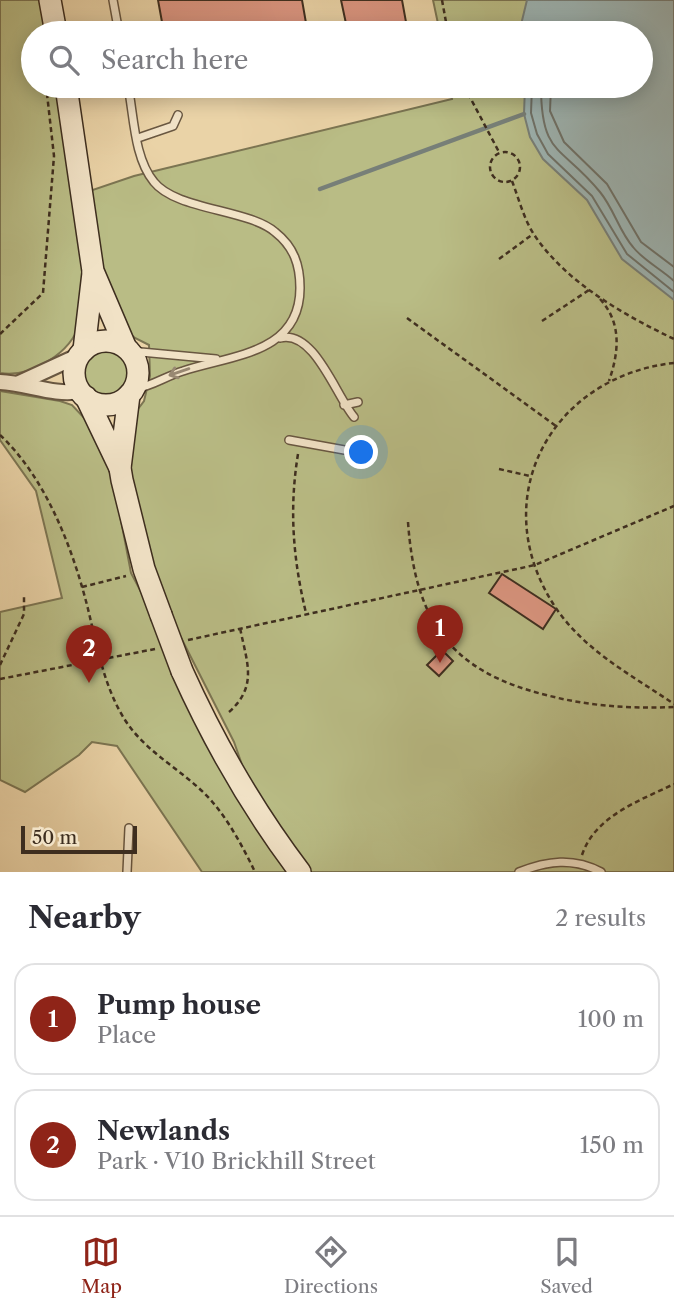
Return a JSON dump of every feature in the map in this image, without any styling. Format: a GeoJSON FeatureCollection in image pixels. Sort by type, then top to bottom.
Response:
{"type":"FeatureCollection","features":[{"type":"Feature","properties":{"kind":"street"},"geometry":{"type":"LineString","coordinates":[[50,0],[54,21]]}},
{"type":"Feature","properties":{"kind":"street"},"geometry":{"type":"LineString","coordinates":[[68,98],[93,271],[127,349],[138,366],[131,392],[120,468]]}},
{"type":"Feature","properties":{"kind":"street"},"geometry":{"type":"LineString","coordinates":[[93,271],[82,353],[75,369],[83,394],[120,468],[145,569],[182,671],[225,757],[255,809],[300,872]]}},
{"type":"Feature","properties":{"kind":"street"},"geometry":{"type":"LineString","coordinates":[[19,383],[104,341],[127,349]]}},
{"type":"Feature","properties":{"kind":"street"},"geometry":{"type":"LineString","coordinates":[[0,382],[83,394],[103,404],[113,404],[131,392]]}},
{"type":"Feature","properties":{"kind":"lane"},"geometry":{"type":"LineString","coordinates":[[113,0],[117,21]]}},
{"type":"Feature","properties":{"kind":"lane"},"geometry":{"type":"LineString","coordinates":[[130,98],[145,166],[155,184],[163,191],[271,229],[286,243],[298,261],[300,295],[292,324],[279,339]]}},
{"type":"Feature","properties":{"kind":"lane"},"geometry":{"type":"LineString","coordinates":[[138,138],[173,126],[178,115]]}},
{"type":"Feature","properties":{"kind":"lane"},"geometry":{"type":"LineString","coordinates":[[131,392],[182,371],[246,356],[279,339],[291,337],[307,345],[354,417]]}},
{"type":"Feature","properties":{"kind":"lane"},"geometry":{"type":"LineString","coordinates":[[127,349],[227,359]]}},
{"type":"Feature","properties":{"kind":"lane"},"geometry":{"type":"LineString","coordinates":[[344,405],[358,402]]}},
{"type":"Feature","properties":{"kind":"lane"},"geometry":{"type":"LineString","coordinates":[[289,440],[350,451]]}},
{"type":"Feature","properties":{"kind":"lane"},"geometry":{"type":"LineString","coordinates":[[127,872],[129,828]]}},
{"type":"Feature","properties":{"kind":"lane"},"geometry":{"type":"LineString","coordinates":[[519,872],[541,864],[580,863],[601,872]]}},
{"type":"Feature","properties":{"kind":"path"},"geometry":{"type":"LineString","coordinates":[[442,0],[446,21]]}},
{"type":"Feature","properties":{"kind":"path"},"geometry":{"type":"LineString","coordinates":[[0,334],[43,293],[54,156],[48,98]]}},
{"type":"Feature","properties":{"kind":"path"},"geometry":{"type":"LineString","coordinates":[[471,98],[499,152]]}},
{"type":"Feature","properties":{"kind":"path"},"geometry":{"type":"LineString","coordinates":[[499,152],[509,152],[519,159],[520,171],[512,181],[503,182],[492,176],[490,163],[499,152]]}},
{"type":"Feature","properties":{"kind":"path"},"geometry":{"type":"LineString","coordinates":[[512,181],[534,234],[555,261],[598,296],[674,339]]}},
{"type":"Feature","properties":{"kind":"path"},"geometry":{"type":"LineString","coordinates":[[499,259],[534,234]]}},
{"type":"Feature","properties":{"kind":"path"},"geometry":{"type":"LineString","coordinates":[[542,321],[590,290]]}},
{"type":"Feature","properties":{"kind":"path"},"geometry":{"type":"LineString","coordinates":[[598,296],[613,317],[616,329],[617,356],[609,381]]}},
{"type":"Feature","properties":{"kind":"path"},"geometry":{"type":"LineString","coordinates":[[407,318],[556,425]]}},
{"type":"Feature","properties":{"kind":"path"},"geometry":{"type":"LineString","coordinates":[[674,363],[633,370],[609,381],[578,403],[556,425],[536,458],[530,476],[528,514],[534,565],[551,601],[585,640],[612,664],[674,705]]}},
{"type":"Feature","properties":{"kind":"path"},"geometry":{"type":"LineString","coordinates":[[0,435],[50,504],[69,545],[100,661],[125,720],[154,755],[203,793],[232,830],[255,872]]}},
{"type":"Feature","properties":{"kind":"path"},"geometry":{"type":"LineString","coordinates":[[300,442],[292,515],[294,556],[306,613]]}},
{"type":"Feature","properties":{"kind":"path"},"geometry":{"type":"LineString","coordinates":[[499,469],[530,476]]}},
{"type":"Feature","properties":{"kind":"path"},"geometry":{"type":"LineString","coordinates":[[188,640],[534,565],[674,506]]}},
{"type":"Feature","properties":{"kind":"path"},"geometry":{"type":"LineString","coordinates":[[408,522],[410,545],[427,610],[444,637],[478,670],[498,681],[604,707],[674,705]]}},
{"type":"Feature","properties":{"kind":"path"},"geometry":{"type":"LineString","coordinates":[[82,587],[133,575]]}},
{"type":"Feature","properties":{"kind":"path"},"geometry":{"type":"LineString","coordinates":[[0,665],[24,614],[24,595]]}},
{"type":"Feature","properties":{"kind":"path"},"geometry":{"type":"LineString","coordinates":[[229,712],[244,699],[248,685],[240,628]]}},
{"type":"Feature","properties":{"kind":"path"},"geometry":{"type":"LineString","coordinates":[[0,680],[155,649]]}},
{"type":"Feature","properties":{"kind":"path"},"geometry":{"type":"LineString","coordinates":[[580,863],[592,833],[606,820],[674,784]]}},
{"type":"Feature","properties":{"kind":"green space"},"geometry":{"type":"Polygon","coordinates":[[[0,0],[50,0],[54,21],[21,21],[21,98],[68,98],[84,193],[134,176],[452,98],[653,98],[653,21],[437,21],[433,0],[674,0],[674,872],[310,872],[247,779],[234,742],[168,612],[135,509],[129,464],[135,413],[144,401],[150,376],[149,345],[135,338],[84,295],[80,323],[68,344],[59,353],[24,372],[0,373],[0,0]]]}},
{"type":"Feature","properties":{"kind":"green space"},"geometry":{"type":"Polygon","coordinates":[[[106,351],[122,357],[128,373],[122,389],[106,395],[90,389],[84,373],[90,357],[106,351]]]}},
{"type":"Feature","properties":{"kind":"green space"},"geometry":{"type":"Polygon","coordinates":[[[0,391],[72,405],[88,422],[112,473],[131,573],[289,872],[202,872],[117,746],[92,742],[79,755],[25,792],[0,780],[0,612],[62,598],[36,491],[0,440],[0,391]]]}},
{"type":"Feature","properties":{"kind":"water"},"geometry":{"type":"Polygon","coordinates":[[[527,0],[674,0],[674,300],[622,259],[587,200],[543,159],[530,137],[524,114],[525,98],[653,98],[653,21],[522,21],[527,0]]]}},
{"type":"Feature","properties":{"kind":"building"},"geometry":{"type":"Polygon","coordinates":[[[158,0],[302,0],[306,21],[162,21],[158,0]]]}},
{"type":"Feature","properties":{"kind":"building"},"geometry":{"type":"Polygon","coordinates":[[[341,0],[402,0],[406,21],[345,21],[341,0]]]}},
{"type":"Feature","properties":{"kind":"building"},"geometry":{"type":"Polygon","coordinates":[[[502,574],[556,609],[543,629],[489,593],[502,574]]]}},
{"type":"Feature","properties":{"kind":"building"},"geometry":{"type":"Polygon","coordinates":[[[442,650],[453,661],[439,676],[427,665],[442,650]]]}},
{"type":"Feature","properties":{"kind":"waterway"},"geometry":{"type":"LineString","coordinates":[[320,189],[524,114]]}},
{"type":"Feature","properties":{"kind":"place","name":"Pump house"},"geometry":{"type":"Point","coordinates":[440,663]}},
{"type":"Feature","properties":{"kind":"place","name":"Newlands"},"geometry":{"type":"Point","coordinates":[89,683]}}]}
